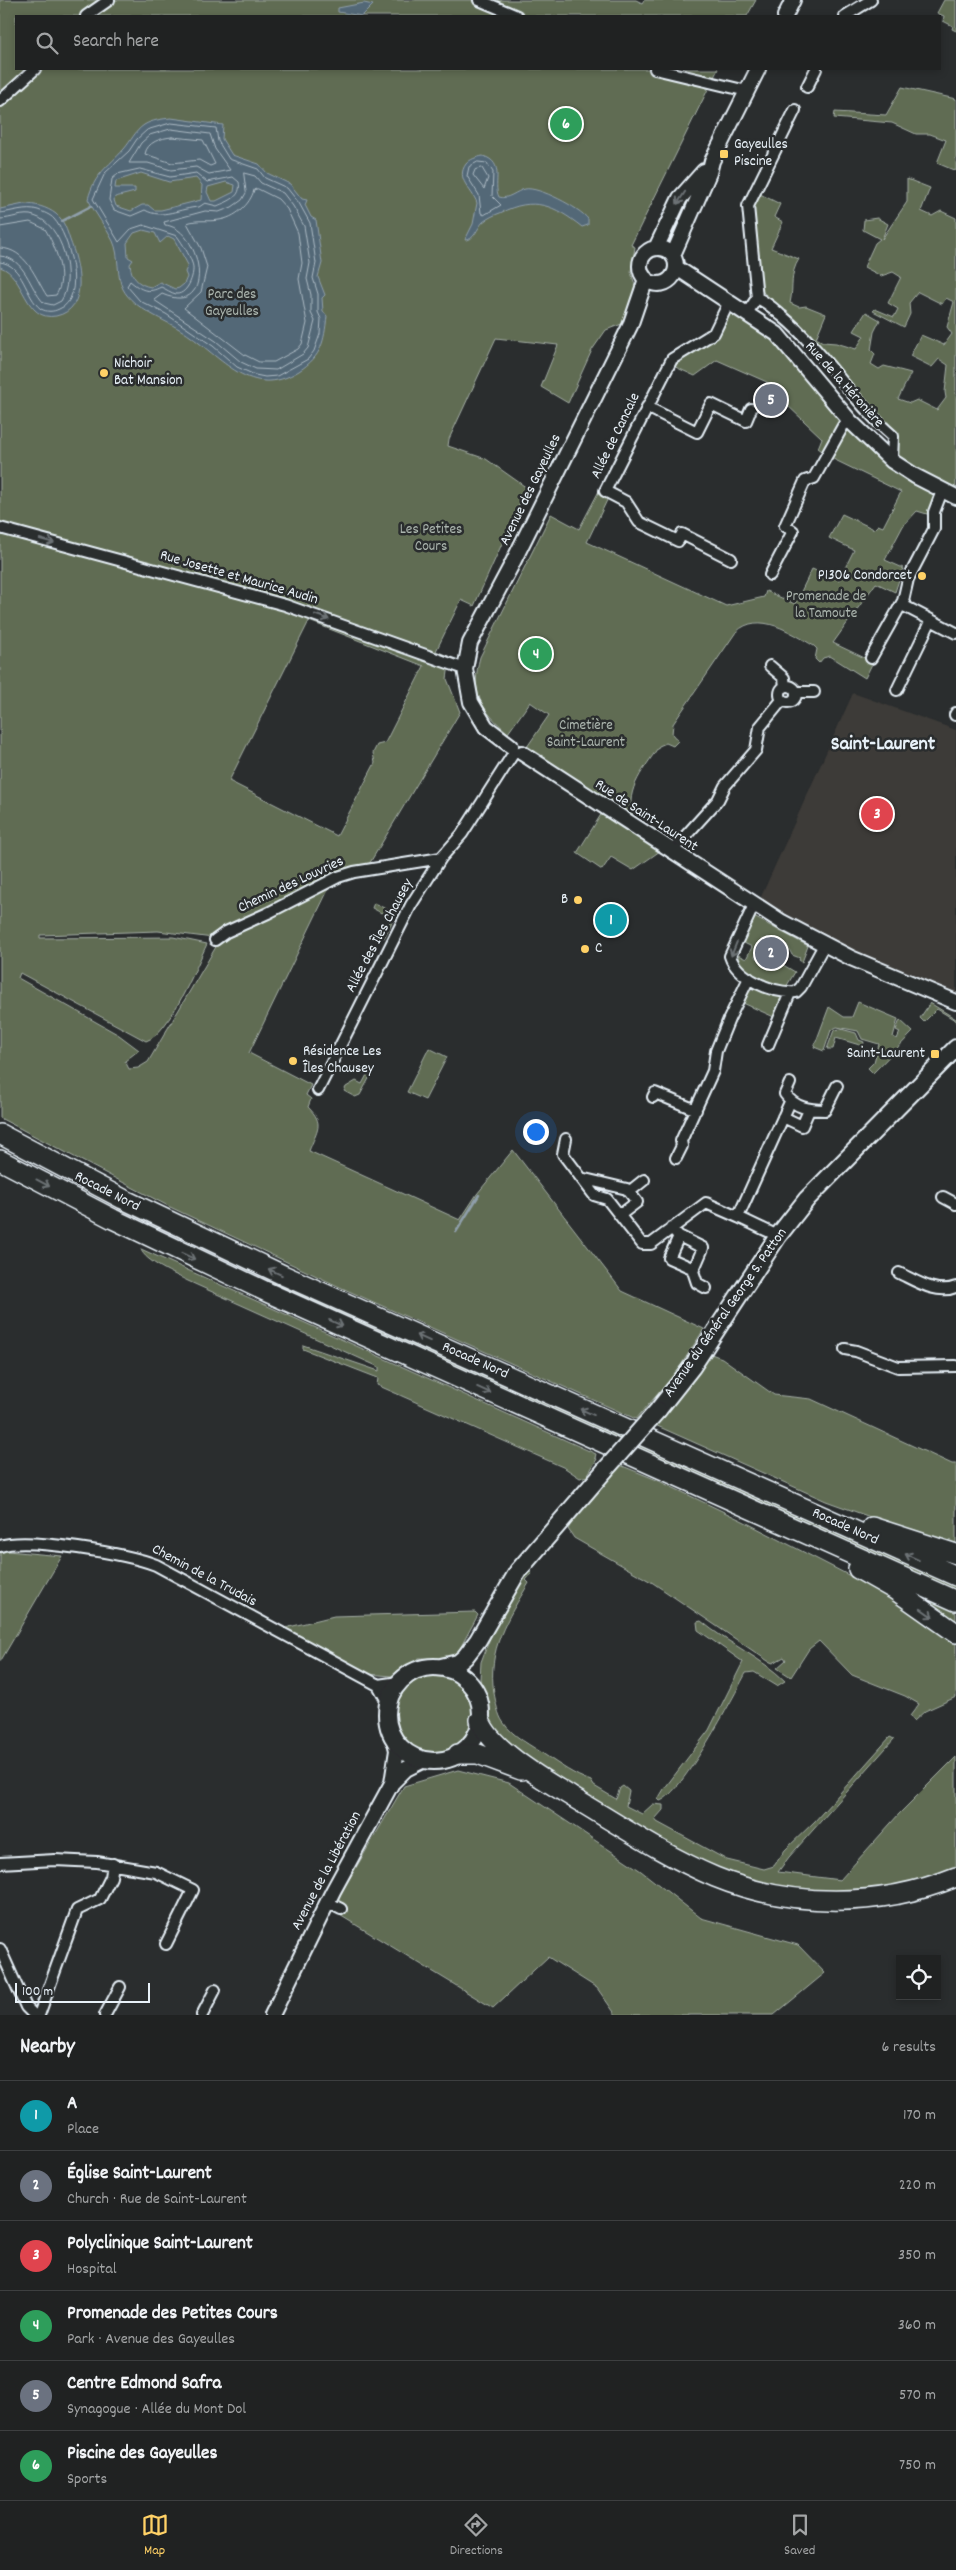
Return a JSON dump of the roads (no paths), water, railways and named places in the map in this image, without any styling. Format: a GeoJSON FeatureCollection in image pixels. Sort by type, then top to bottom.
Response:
{"type":"FeatureCollection","features":[{"type":"Feature","properties":{"kind":"highway","name":"Rocade Nord"},"geometry":{"type":"LineString","coordinates":[[0,1134],[173,1224],[956,1576]]}},
{"type":"Feature","properties":{"kind":"highway","name":"Rocade Nord"},"geometry":{"type":"LineString","coordinates":[[0,1160],[164,1245],[956,1601]]}},
{"type":"Feature","properties":{"kind":"highway"},"geometry":{"type":"LineString","coordinates":[[616,1424],[846,1518],[956,1554]]}},
{"type":"Feature","properties":{"kind":"highway"},"geometry":{"type":"LineString","coordinates":[[654,1465],[869,1575],[956,1633]]}},
{"type":"Feature","properties":{"kind":"highway"},"geometry":{"type":"LineString","coordinates":[[480,1720],[493,1740],[550,1783],[686,1864],[715,1877],[755,1890],[797,1898],[848,1900],[898,1894],[956,1877]]}},
{"type":"Feature","properties":{"kind":"highway"},"geometry":{"type":"LineString","coordinates":[[458,1754],[478,1754],[492,1758],[550,1783]]}},
{"type":"Feature","properties":{"kind":"main road","name":"Avenue du Général George S. Patton"},"geometry":{"type":"LineString","coordinates":[[441,1668],[458,1662],[478,1640],[518,1571],[658,1410],[695,1362],[778,1236],[807,1198],[956,1048]]}},
{"type":"Feature","properties":{"kind":"main road","name":"Avenue du Général George S. Patton"},"geometry":{"type":"LineString","coordinates":[[475,1691],[472,1669],[478,1640]]}},
{"type":"Feature","properties":{"kind":"main road"},"geometry":{"type":"LineString","coordinates":[[441,1668],[464,1678],[475,1691],[480,1705],[480,1720],[471,1743],[458,1754],[442,1760],[424,1760],[407,1752],[394,1738],[387,1721],[388,1703],[399,1682],[418,1669],[441,1668]]}},
{"type":"Feature","properties":{"kind":"street"},"geometry":{"type":"LineString","coordinates":[[87,15],[109,0]]}},
{"type":"Feature","properties":{"kind":"street"},"geometry":{"type":"LineString","coordinates":[[478,0],[515,15]]}},
{"type":"Feature","properties":{"kind":"street"},"geometry":{"type":"LineString","coordinates":[[786,15],[793,0]]}},
{"type":"Feature","properties":{"kind":"street"},"geometry":{"type":"LineString","coordinates":[[847,15],[871,0]]}},
{"type":"Feature","properties":{"kind":"street"},"geometry":{"type":"LineString","coordinates":[[0,101],[34,70]]}},
{"type":"Feature","properties":{"kind":"street"},"geometry":{"type":"LineString","coordinates":[[660,70],[747,91]]}},
{"type":"Feature","properties":{"kind":"street","name":"Avenue des Gayeulles"},"geometry":{"type":"LineString","coordinates":[[673,255],[709,173],[712,161],[758,70]]}},
{"type":"Feature","properties":{"kind":"street"},"geometry":{"type":"LineString","coordinates":[[807,87],[816,70]]}},
{"type":"Feature","properties":{"kind":"street"},"geometry":{"type":"LineString","coordinates":[[748,313],[757,298],[748,206],[795,110]]}},
{"type":"Feature","properties":{"kind":"street","name":"Avenue des Gayeulles"},"geometry":{"type":"LineString","coordinates":[[465,669],[466,658],[473,636],[511,566],[630,326],[663,278],[641,272],[641,261],[647,252],[656,248],[680,198],[712,161]]}},
{"type":"Feature","properties":{"kind":"street"},"geometry":{"type":"LineString","coordinates":[[656,248],[665,249],[673,255],[663,278]]}},
{"type":"Feature","properties":{"kind":"street","name":"Rue de la Héronière"},"geometry":{"type":"LineString","coordinates":[[663,278],[710,292],[748,313],[776,334],[850,421],[892,461],[942,491],[956,497]]}},
{"type":"Feature","properties":{"kind":"street"},"geometry":{"type":"LineString","coordinates":[[757,298],[767,304],[806,338],[868,412],[893,436],[892,461]]}},
{"type":"Feature","properties":{"kind":"street","name":"Allée de Cancale"},"geometry":{"type":"LineString","coordinates":[[729,302],[714,333],[672,359],[605,491],[626,502],[639,522],[678,542],[682,534],[731,559]]}},
{"type":"Feature","properties":{"kind":"street"},"geometry":{"type":"LineString","coordinates":[[648,407],[697,432],[711,404],[746,421],[752,409]]}},
{"type":"Feature","properties":{"kind":"street"},"geometry":{"type":"LineString","coordinates":[[770,575],[793,531],[785,526],[805,481],[814,478],[844,426],[850,421]]}},
{"type":"Feature","properties":{"kind":"street"},"geometry":{"type":"LineString","coordinates":[[871,658],[902,601],[908,579],[934,529],[934,512],[942,491]]}},
{"type":"Feature","properties":{"kind":"street","name":"Rue Josette et Maurice Audin"},"geometry":{"type":"LineString","coordinates":[[0,528],[285,604],[465,669]]}},
{"type":"Feature","properties":{"kind":"street"},"geometry":{"type":"LineString","coordinates":[[902,601],[906,607],[956,633]]}},
{"type":"Feature","properties":{"kind":"street"},"geometry":{"type":"LineString","coordinates":[[896,690],[931,620]]}},
{"type":"Feature","properties":{"kind":"street"},"geometry":{"type":"LineString","coordinates":[[770,666],[784,678],[785,687],[780,693],[782,700]]}},
{"type":"Feature","properties":{"kind":"street","name":"Rue de Saint-Laurent"},"geometry":{"type":"LineString","coordinates":[[465,669],[469,696],[477,716],[486,727],[516,751],[754,905],[824,944],[953,1003]]}},
{"type":"Feature","properties":{"kind":"street"},"geometry":{"type":"LineString","coordinates":[[785,687],[790,687],[796,692],[814,692]]}},
{"type":"Feature","properties":{"kind":"street"},"geometry":{"type":"LineString","coordinates":[[782,700],[790,702],[796,696],[796,692]]}},
{"type":"Feature","properties":{"kind":"street"},"geometry":{"type":"LineString","coordinates":[[672,852],[718,800],[725,786],[756,750],[760,727],[782,700]]}},
{"type":"Feature","properties":{"kind":"street","name":"Allée des Îles Chausey"},"geometry":{"type":"LineString","coordinates":[[318,1090],[406,912],[442,858],[462,834],[516,751]]}},
{"type":"Feature","properties":{"kind":"street","name":"Chemin des Louvries"},"geometry":{"type":"LineString","coordinates":[[215,940],[226,932],[343,875],[442,858]]}},
{"type":"Feature","properties":{"kind":"street"},"geometry":{"type":"LineString","coordinates":[[754,905],[730,956],[733,965],[749,978],[773,989],[790,992],[801,988],[824,944]]}},
{"type":"Feature","properties":{"kind":"street"},"geometry":{"type":"LineString","coordinates":[[676,1158],[684,1134],[713,1070],[719,1043],[749,978]]}},
{"type":"Feature","properties":{"kind":"street"},"geometry":{"type":"LineString","coordinates":[[768,1045],[790,992]]}},
{"type":"Feature","properties":{"kind":"street"},"geometry":{"type":"LineString","coordinates":[[790,1083],[785,1094],[790,1102],[809,1110],[825,1110],[837,1086]]}},
{"type":"Feature","properties":{"kind":"street"},"geometry":{"type":"LineString","coordinates":[[653,1097],[655,1093],[696,1110]]}},
{"type":"Feature","properties":{"kind":"street"},"geometry":{"type":"LineString","coordinates":[[738,1217],[790,1102]]}},
{"type":"Feature","properties":{"kind":"street"},"geometry":{"type":"LineString","coordinates":[[783,1117],[802,1126],[809,1110]]}},
{"type":"Feature","properties":{"kind":"street"},"geometry":{"type":"LineString","coordinates":[[566,1139],[563,1154],[594,1195],[607,1199],[642,1244],[651,1244],[706,1203],[778,1236]]}},
{"type":"Feature","properties":{"kind":"street"},"geometry":{"type":"LineString","coordinates":[[584,1183],[585,1180],[627,1189],[637,1202],[620,1215]]}},
{"type":"Feature","properties":{"kind":"street"},"geometry":{"type":"LineString","coordinates":[[629,1192],[644,1180]]}},
{"type":"Feature","properties":{"kind":"street"},"geometry":{"type":"LineString","coordinates":[[943,1197],[956,1204]]}},
{"type":"Feature","properties":{"kind":"street"},"geometry":{"type":"LineString","coordinates":[[672,1228],[679,1236],[703,1248],[694,1269],[692,1268]]}},
{"type":"Feature","properties":{"kind":"street"},"geometry":{"type":"LineString","coordinates":[[679,1236],[669,1258],[692,1268],[697,1284],[706,1288]]}},
{"type":"Feature","properties":{"kind":"street"},"geometry":{"type":"LineString","coordinates":[[899,1273],[930,1288],[951,1289],[956,1287]]}},
{"type":"Feature","properties":{"kind":"street"},"geometry":{"type":"LineString","coordinates":[[845,1349],[856,1351],[898,1367],[956,1366]]}},
{"type":"Feature","properties":{"kind":"street","name":"Chemin de la Trudais"},"geometry":{"type":"LineString","coordinates":[[0,1546],[22,1543],[115,1553],[139,1558],[156,1565],[378,1686]]}},
{"type":"Feature","properties":{"kind":"street"},"geometry":{"type":"LineString","coordinates":[[388,1703],[378,1686],[399,1682]]}},
{"type":"Feature","properties":{"kind":"street","name":"Avenue de la Libération"},"geometry":{"type":"LineString","coordinates":[[272,2015],[327,1902],[392,1783],[397,1750],[394,1738]]}},
{"type":"Feature","properties":{"kind":"street"},"geometry":{"type":"LineString","coordinates":[[392,1783],[406,1769],[424,1760]]}},
{"type":"Feature","properties":{"kind":"street"},"geometry":{"type":"LineString","coordinates":[[0,1863],[72,1860],[113,1864],[156,1872],[193,1890],[166,1944]]}},
{"type":"Feature","properties":{"kind":"street"},"geometry":{"type":"LineString","coordinates":[[39,2015],[77,1910],[100,1898],[110,1877],[113,1864]]}},
{"type":"Feature","properties":{"kind":"street"},"geometry":{"type":"LineString","coordinates":[[327,1902],[341,1909]]}},
{"type":"Feature","properties":{"kind":"street"},"geometry":{"type":"LineString","coordinates":[[0,1949],[26,2007],[34,2015]]}},
{"type":"Feature","properties":{"kind":"street"},"geometry":{"type":"LineString","coordinates":[[105,2015],[120,1987]]}},
{"type":"Feature","properties":{"kind":"street"},"geometry":{"type":"LineString","coordinates":[[202,2015],[215,1990]]}},
{"type":"Feature","properties":{"kind":"water"},"geometry":{"type":"Polygon","coordinates":[[[364,3],[373,5],[363,15],[338,12],[338,8],[364,3]]]}},
{"type":"Feature","properties":{"kind":"water"},"geometry":{"type":"Polygon","coordinates":[[[171,118],[223,125],[222,139],[232,155],[259,164],[267,173],[290,184],[302,199],[307,200],[305,205],[311,217],[316,220],[322,263],[318,277],[325,295],[322,298],[323,311],[327,316],[325,333],[320,348],[313,360],[299,371],[282,379],[266,381],[238,372],[184,332],[150,314],[134,302],[123,289],[119,278],[117,253],[113,241],[88,199],[98,177],[124,149],[138,130],[150,122],[171,118]],[[141,173],[116,181],[115,188],[135,188],[135,192],[115,197],[114,200],[116,206],[131,211],[142,205],[148,205],[154,210],[161,210],[201,200],[202,185],[196,178],[169,182],[141,173]],[[226,182],[208,187],[207,192],[211,201],[216,201],[234,192],[235,185],[226,182]],[[143,230],[134,233],[127,243],[128,257],[133,260],[130,264],[136,280],[151,287],[160,282],[175,289],[184,284],[188,265],[174,239],[168,236],[160,243],[155,233],[143,230]]]}},
{"type":"Feature","properties":{"kind":"water"},"geometry":{"type":"Polygon","coordinates":[[[483,156],[490,159],[496,168],[499,197],[509,196],[525,189],[549,194],[584,214],[588,219],[588,225],[582,227],[553,208],[534,204],[523,205],[489,218],[483,222],[471,238],[465,240],[473,224],[477,203],[463,179],[463,169],[470,161],[483,156]]]}},
{"type":"Feature","properties":{"kind":"water"},"geometry":{"type":"Polygon","coordinates":[[[24,204],[37,205],[59,216],[65,226],[73,250],[78,272],[78,295],[74,304],[67,312],[56,316],[45,316],[37,312],[15,279],[0,267],[0,209],[24,204]]]}},
{"type":"Feature","properties":{"kind":"waterway"},"geometry":{"type":"LineString","coordinates":[[62,221],[91,206]]}},
{"type":"Feature","properties":{"kind":"waterway"},"geometry":{"type":"LineString","coordinates":[[456,1232],[479,1195]]}},
{"type":"Feature","properties":{"kind":"place","name":"Piscine des Gayeulles"},"geometry":{"type":"Point","coordinates":[566,124]}},
{"type":"Feature","properties":{"kind":"place","name":"Gayeulles Piscine"},"geometry":{"type":"Point","coordinates":[724,154]}},
{"type":"Feature","properties":{"kind":"place","name":"Nichoir Bat Mansion"},"geometry":{"type":"Point","coordinates":[104,373]}},
{"type":"Feature","properties":{"kind":"place","name":"Centre Edmond Safra"},"geometry":{"type":"Point","coordinates":[771,400]}},
{"type":"Feature","properties":{"kind":"place","name":"P1306 Condorcet"},"geometry":{"type":"Point","coordinates":[922,576]}},
{"type":"Feature","properties":{"kind":"place","name":"Promenade des Petites Cours"},"geometry":{"type":"Point","coordinates":[536,654]}},
{"type":"Feature","properties":{"kind":"place","name":"Polyclinique Saint-Laurent"},"geometry":{"type":"Point","coordinates":[877,814]}},
{"type":"Feature","properties":{"kind":"place","name":"B"},"geometry":{"type":"Point","coordinates":[578,900]}},
{"type":"Feature","properties":{"kind":"place","name":"A"},"geometry":{"type":"Point","coordinates":[611,920]}},
{"type":"Feature","properties":{"kind":"place","name":"C"},"geometry":{"type":"Point","coordinates":[585,949]}},
{"type":"Feature","properties":{"kind":"place","name":"Église Saint-Laurent"},"geometry":{"type":"Point","coordinates":[771,953]}},
{"type":"Feature","properties":{"kind":"place","name":"Saint-Laurent"},"geometry":{"type":"Point","coordinates":[935,1054]}},
{"type":"Feature","properties":{"kind":"place","name":"Résidence Les Îles Chausey"},"geometry":{"type":"Point","coordinates":[293,1061]}},
{"type":"Feature","properties":{"kind":"district","name":"Saint-Laurent"},"geometry":{"type":"Point","coordinates":[883,745]}},
{"type":"Feature","properties":{"kind":"park label","name":"Parc des Gayeulles"},"geometry":{"type":"Point","coordinates":[232,304]}},
{"type":"Feature","properties":{"kind":"park label","name":"Les Petites Cours"},"geometry":{"type":"Point","coordinates":[431,538]}},
{"type":"Feature","properties":{"kind":"park label","name":"Promenade de la Tamoute"},"geometry":{"type":"Point","coordinates":[826,606]}},
{"type":"Feature","properties":{"kind":"park label","name":"Cimetière Saint-Laurent"},"geometry":{"type":"Point","coordinates":[586,734]}}]}
